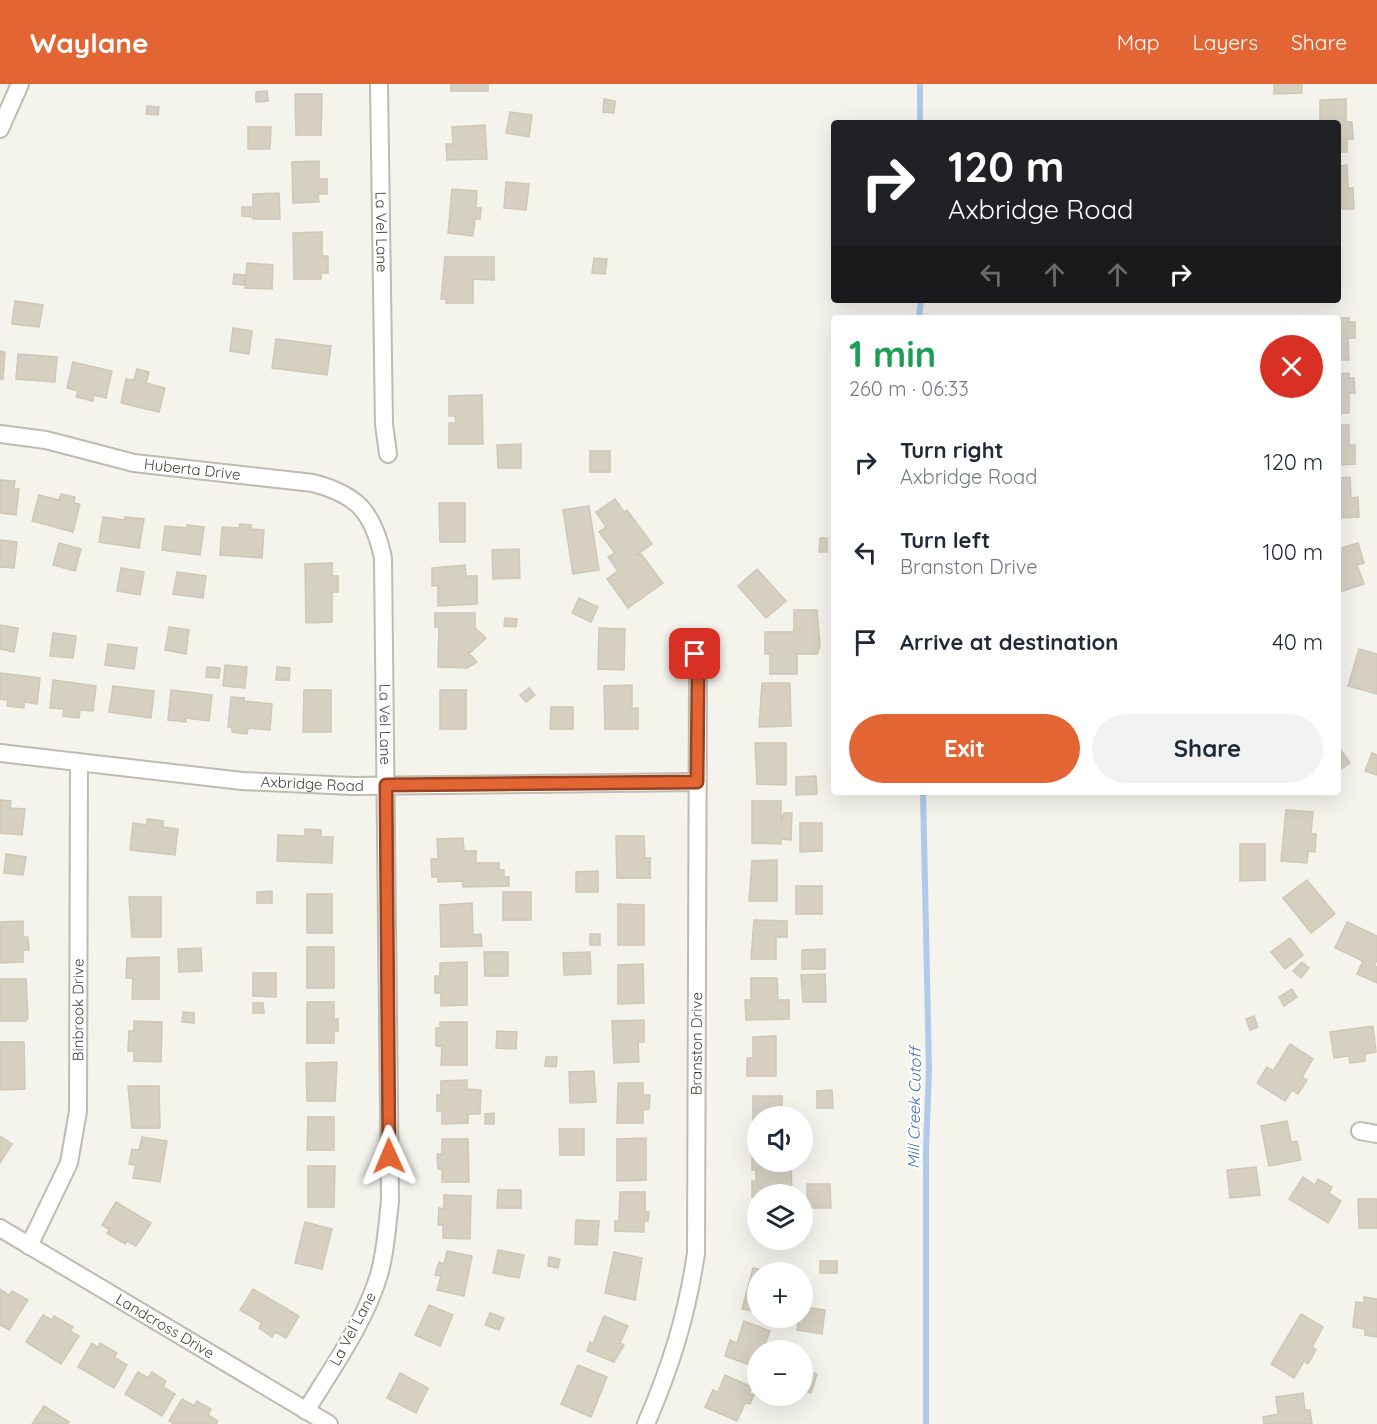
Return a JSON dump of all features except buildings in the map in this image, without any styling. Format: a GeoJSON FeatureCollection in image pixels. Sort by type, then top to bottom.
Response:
{"type":"FeatureCollection","features":[{"type":"Feature","properties":{"kind":"street"},"geometry":{"type":"LineString","coordinates":[[0,129],[20,84]]}},
{"type":"Feature","properties":{"kind":"street","name":"La Vel Lane"},"geometry":{"type":"LineString","coordinates":[[379,84],[384,424],[388,454]]}},
{"type":"Feature","properties":{"kind":"street","name":"Huberta Drive"},"geometry":{"type":"LineString","coordinates":[[0,434],[46,440],[134,463],[313,483],[337,489],[355,500],[373,523]]}},
{"type":"Feature","properties":{"kind":"street","name":"La Vel Lane"},"geometry":{"type":"LineString","coordinates":[[306,1411],[360,1320],[372,1294],[385,1247],[390,1201],[383,558],[373,523]]}},
{"type":"Feature","properties":{"kind":"street","name":"Branston Drive"},"geometry":{"type":"LineString","coordinates":[[646,1424],[676,1353],[690,1296],[696,1253],[698,680],[695,654]]}},
{"type":"Feature","properties":{"kind":"street","name":"Axbridge Road"},"geometry":{"type":"LineString","coordinates":[[0,753],[242,781],[386,785],[697,782]]}},
{"type":"Feature","properties":{"kind":"street","name":"Binbrook Drive"},"geometry":{"type":"LineString","coordinates":[[29,1246],[69,1163],[78,1111],[78,763]]}},
{"type":"Feature","properties":{"kind":"street","name":"Landcross Drive"},"geometry":{"type":"LineString","coordinates":[[0,1228],[329,1424]]}},
{"type":"Feature","properties":{"kind":"waterway","name":"Mill Creek Cutoff"},"geometry":{"type":"LineString","coordinates":[[920,84],[920,120]]}},
{"type":"Feature","properties":{"kind":"waterway","name":"Mill Creek Cutoff"},"geometry":{"type":"LineString","coordinates":[[919,315],[921,303]]}},
{"type":"Feature","properties":{"kind":"waterway","name":"Mill Creek Cutoff"},"geometry":{"type":"LineString","coordinates":[[923,795],[929,1070],[926,1149],[926,1424]]}},
{"type":"Feature","properties":{"kind":"route"},"geometry":{"type":"LineString","coordinates":[[389,1156],[386,785],[697,782],[698,680],[695,654]]}}]}
